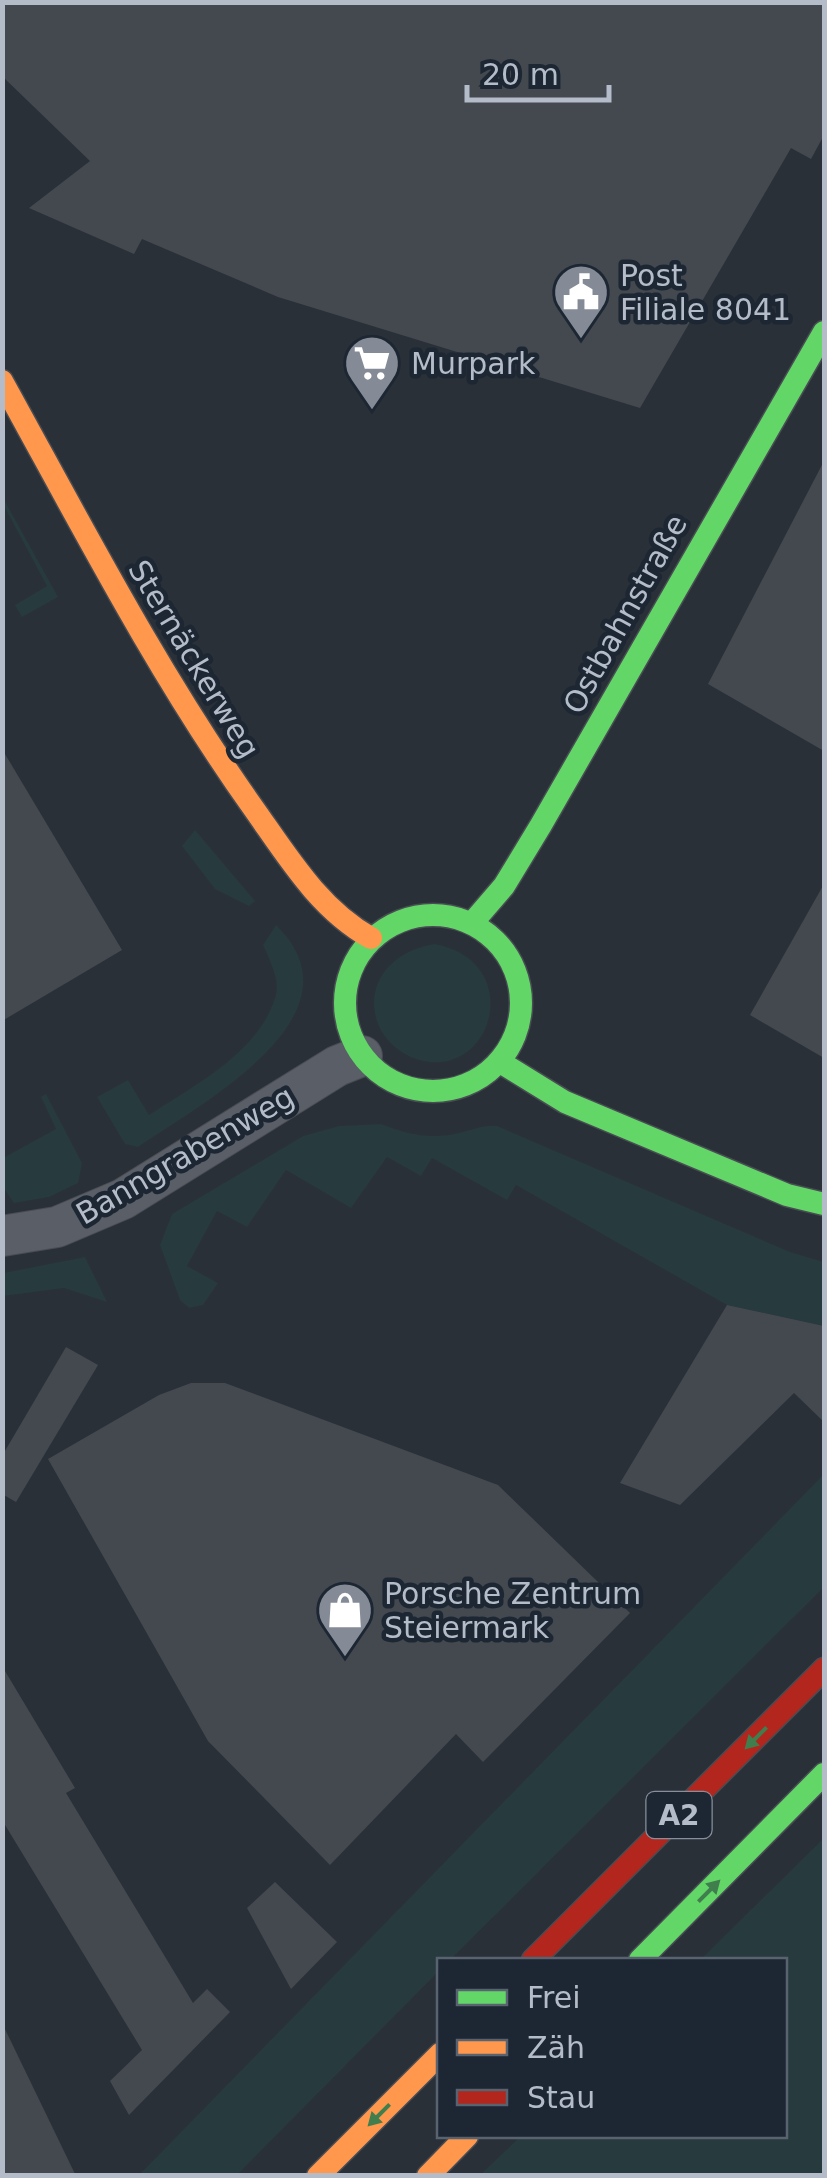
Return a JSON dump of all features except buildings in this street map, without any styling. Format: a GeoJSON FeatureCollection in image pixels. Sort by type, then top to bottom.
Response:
{"type":"FeatureCollection","features":[{"type":"Feature","properties":{"kind":"main road","name":"Ostbahnstraße"},"geometry":{"type":"LineString","coordinates":[[472,922],[504,886],[541,825],[824,332]]}},
{"type":"Feature","properties":{"kind":"main road","name":"Sternäckerweg"},"geometry":{"type":"LineString","coordinates":[[2,381],[206,745],[313,890],[344,926],[371,938]]}},
{"type":"Feature","properties":{"kind":"main road"},"geometry":{"type":"LineString","coordinates":[[419,914],[472,922],[504,948],[520,985],[519,1026],[500,1062],[475,1082],[446,1091],[414,1090],[385,1078],[362,1056],[345,1017],[348,975],[371,938],[419,914]]}},
{"type":"Feature","properties":{"kind":"main road"},"geometry":{"type":"LineString","coordinates":[[500,1062],[565,1102],[787,1195],[824,1204]]}},
{"type":"Feature","properties":{"kind":"main road","name":"A2"},"geometry":{"type":"LineString","coordinates":[[535,1958],[824,1669]]}},
{"type":"Feature","properties":{"kind":"main road","name":"A2"},"geometry":{"type":"LineString","coordinates":[[642,1958],[824,1774]]}},
{"type":"Feature","properties":{"kind":"main road"},"geometry":{"type":"LineString","coordinates":[[318,2176],[437,2057]]}},
{"type":"Feature","properties":{"kind":"main road"},"geometry":{"type":"LineString","coordinates":[[428,2176],[465,2138]]}},
{"type":"Feature","properties":{"kind":"street","name":"Banngrabenweg"},"geometry":{"type":"LineString","coordinates":[[2,1236],[83,1219],[337,1066],[362,1056]]}},
{"type":"Feature","properties":{"kind":"green space"},"geometry":{"type":"Polygon","coordinates":[[[2,496],[58,597],[22,617],[15,605],[47,586],[2,496]]]}},
{"type":"Feature","properties":{"kind":"green space"},"geometry":{"type":"Polygon","coordinates":[[[195,830],[255,901],[249,906],[215,889],[182,846],[195,830]]]}},
{"type":"Feature","properties":{"kind":"green space"},"geometry":{"type":"Polygon","coordinates":[[[276,925],[299,959],[302,992],[289,1024],[265,1054],[233,1082],[138,1147],[125,1144],[97,1097],[128,1080],[149,1115],[239,1052],[266,1018],[275,998],[276,978],[263,945],[276,925]]]}},
{"type":"Feature","properties":{"kind":"green space"},"geometry":{"type":"Polygon","coordinates":[[[435,944],[464,955],[482,973],[490,995],[489,1018],[480,1038],[464,1054],[442,1062],[416,1059],[398,1050],[381,1030],[374,1008],[379,981],[386,970],[407,953],[435,944]]]}},
{"type":"Feature","properties":{"kind":"green space"},"geometry":{"type":"Polygon","coordinates":[[[46,1094],[82,1163],[78,1183],[49,1197],[14,1203],[3,1187],[3,1158],[56,1129],[41,1097],[46,1094]]]}},
{"type":"Feature","properties":{"kind":"green space"},"geometry":{"type":"Polygon","coordinates":[[[381,1124],[429,1136],[497,1126],[790,1252],[824,1262],[824,1326],[727,1305],[516,1185],[507,1200],[432,1158],[421,1176],[387,1157],[351,1208],[286,1170],[247,1227],[217,1211],[187,1266],[218,1283],[203,1305],[189,1308],[180,1300],[160,1245],[172,1214],[303,1136],[339,1126],[381,1124]]]}},
{"type":"Feature","properties":{"kind":"green space"},"geometry":{"type":"Polygon","coordinates":[[[85,1257],[107,1302],[64,1288],[3,1296],[3,1273],[85,1257]]]}},
{"type":"Feature","properties":{"kind":"green space"},"geometry":{"type":"Polygon","coordinates":[[[824,1474],[824,1587],[452,1958],[437,1958],[437,1973],[237,2175],[139,2175],[824,1474]]]}},
{"type":"Feature","properties":{"kind":"green space"},"geometry":{"type":"Polygon","coordinates":[[[824,1838],[824,2175],[480,2175],[519,2138],[787,2138],[787,1958],[702,1958],[824,1838]]]}},
{"type":"Feature","properties":{"kind":"traffic: fast"},"geometry":{"type":"LineString","coordinates":[[473,922],[504,886],[541,825],[824,332]]}},
{"type":"Feature","properties":{"kind":"traffic: fast"},"geometry":{"type":"LineString","coordinates":[[433,915],[467,922],[495,941],[514,969],[521,1003],[514,1037],[495,1065],[467,1084],[433,1091],[399,1084],[371,1065],[352,1037],[345,1003],[352,969],[371,941],[399,922],[433,915]]}},
{"type":"Feature","properties":{"kind":"traffic: fast"},"geometry":{"type":"LineString","coordinates":[[500,1062],[565,1102],[787,1195],[824,1204]]}},
{"type":"Feature","properties":{"kind":"traffic: fast"},"geometry":{"type":"LineString","coordinates":[[642,1958],[824,1774]]}},
{"type":"Feature","properties":{"kind":"traffic: slow"},"geometry":{"type":"LineString","coordinates":[[2,381],[122,599],[219,758],[306,881],[336,912],[371,938]]}},
{"type":"Feature","properties":{"kind":"traffic: slow"},"geometry":{"type":"LineString","coordinates":[[318,2176],[437,2057]]}},
{"type":"Feature","properties":{"kind":"traffic: slow"},"geometry":{"type":"LineString","coordinates":[[428,2176],[465,2138]]}},
{"type":"Feature","properties":{"kind":"traffic: jam"},"geometry":{"type":"LineString","coordinates":[[535,1958],[824,1669]]}},
{"type":"Feature","properties":{"kind":"place","name":"Post Filiale 8041"},"geometry":{"type":"Point","coordinates":[581,341]}},
{"type":"Feature","properties":{"kind":"place","name":"Murpark"},"geometry":{"type":"Point","coordinates":[372,412]}},
{"type":"Feature","properties":{"kind":"place","name":"Porsche Zentrum Steiermark"},"geometry":{"type":"Point","coordinates":[345,1659]}}]}
